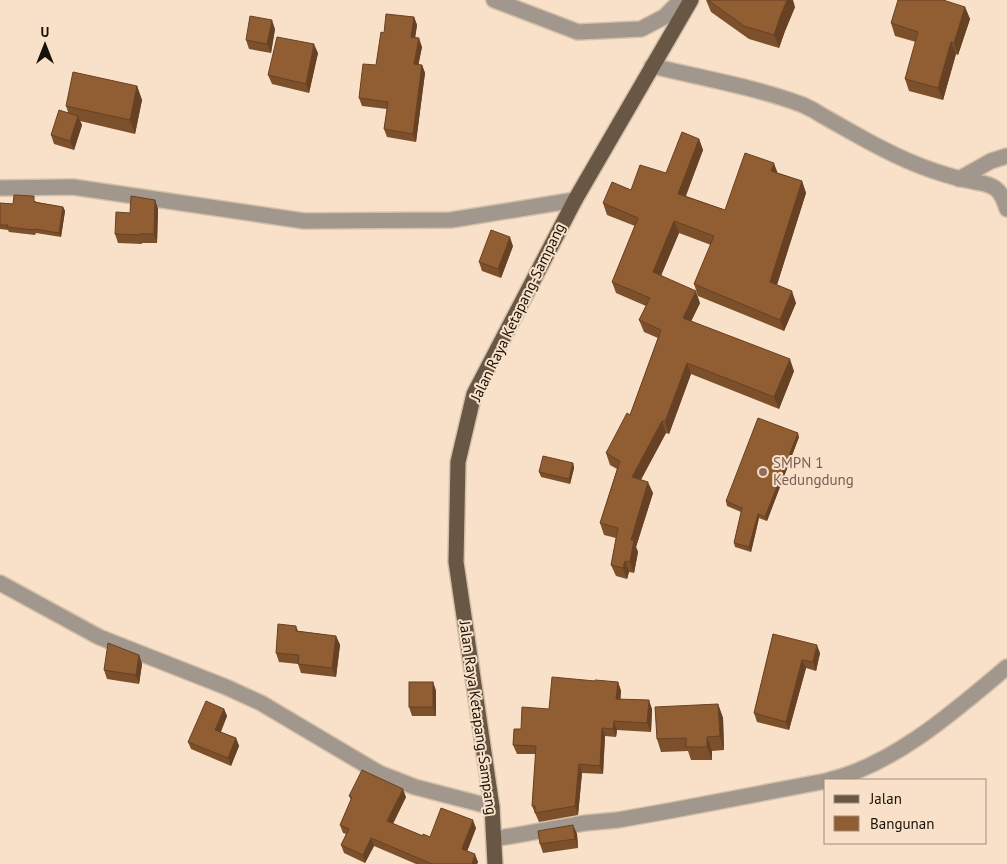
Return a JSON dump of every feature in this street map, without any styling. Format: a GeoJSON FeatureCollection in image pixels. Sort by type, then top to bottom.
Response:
{"type":"FeatureCollection","features":[{"type":"Feature","properties":{"kind":"main road","name":"Jalan Raya Ketapang-Sampang"},"geometry":{"type":"LineString","coordinates":[[495,864],[492,807],[456,562],[458,462],[474,394],[575,200],[691,0]]}},
{"type":"Feature","properties":{"kind":"street"},"geometry":{"type":"LineString","coordinates":[[494,0],[578,32],[641,29],[664,17],[681,0]]}},
{"type":"Feature","properties":{"kind":"street"},"geometry":{"type":"LineString","coordinates":[[652,66],[763,93],[804,106],[882,149],[911,162],[959,179],[995,187],[1000,192],[1007,209]]}},
{"type":"Feature","properties":{"kind":"street"},"geometry":{"type":"LineString","coordinates":[[959,179],[992,161],[1007,156]]}},
{"type":"Feature","properties":{"kind":"street"},"geometry":{"type":"LineString","coordinates":[[0,188],[73,187],[304,220],[452,220],[575,200]]}},
{"type":"Feature","properties":{"kind":"street"},"geometry":{"type":"LineString","coordinates":[[0,583],[99,638],[261,703],[379,773],[414,787],[492,807]]}},
{"type":"Feature","properties":{"kind":"street"},"geometry":{"type":"LineString","coordinates":[[833,779],[870,766],[910,742],[964,704],[1007,667]]}},
{"type":"Feature","properties":{"kind":"street"},"geometry":{"type":"LineString","coordinates":[[494,839],[585,823],[618,820],[824,781]]}},
{"type":"Feature","properties":{"kind":"building"},"geometry":{"type":"Polygon","coordinates":[[[708,0],[787,0],[774,35],[744,26],[708,0]]]}},
{"type":"Feature","properties":{"kind":"building"},"geometry":{"type":"Polygon","coordinates":[[[898,0],[943,0],[965,7],[954,43],[951,42],[938,88],[905,79],[918,32],[891,23],[898,0]]]}},
{"type":"Feature","properties":{"kind":"building"},"geometry":{"type":"Polygon","coordinates":[[[386,14],[414,17],[411,37],[419,38],[414,64],[422,65],[413,134],[384,129],[388,102],[359,98],[363,64],[376,65],[381,32],[384,33],[386,14]]]}},
{"type":"Feature","properties":{"kind":"building"},"geometry":{"type":"Polygon","coordinates":[[[250,16],[272,20],[267,44],[246,40],[250,16]]]}},
{"type":"Feature","properties":{"kind":"building"},"geometry":{"type":"Polygon","coordinates":[[[277,37],[314,44],[306,84],[268,75],[277,37]]]}},
{"type":"Feature","properties":{"kind":"building"},"geometry":{"type":"Polygon","coordinates":[[[73,72],[137,86],[130,120],[66,106],[73,72]]]}},
{"type":"Feature","properties":{"kind":"building"},"geometry":{"type":"Polygon","coordinates":[[[59,110],[78,116],[70,141],[51,135],[59,110]]]}},
{"type":"Feature","properties":{"kind":"building"},"geometry":{"type":"Polygon","coordinates":[[[682,132],[699,139],[678,194],[725,210],[745,153],[774,163],[771,171],[802,181],[770,282],[792,291],[780,320],[694,284],[714,236],[674,221],[653,272],[696,291],[683,318],[790,359],[774,397],[687,363],[665,422],[662,421],[632,477],[648,482],[631,540],[634,540],[630,562],[625,561],[623,568],[611,565],[618,528],[600,523],[620,461],[606,453],[627,413],[630,415],[661,330],[639,320],[650,298],[612,282],[638,218],[603,203],[612,182],[631,190],[640,165],[666,173],[682,132]]]}},
{"type":"Feature","properties":{"kind":"building"},"geometry":{"type":"Polygon","coordinates":[[[14,195],[34,196],[34,202],[63,207],[59,233],[0,225],[0,203],[13,204],[14,195]]]}},
{"type":"Feature","properties":{"kind":"building"},"geometry":{"type":"Polygon","coordinates":[[[131,196],[155,200],[154,234],[115,234],[116,212],[130,213],[131,196]]]}},
{"type":"Feature","properties":{"kind":"building"},"geometry":{"type":"Polygon","coordinates":[[[491,230],[510,237],[498,269],[479,262],[491,230]]]}},
{"type":"Feature","properties":{"kind":"building","name":"SMPN 1 Kedungdung"},"geometry":{"type":"Polygon","coordinates":[[[758,418],[798,433],[765,517],[758,514],[749,547],[734,543],[742,508],[726,501],[758,418]]]}},
{"type":"Feature","properties":{"kind":"building"},"geometry":{"type":"Polygon","coordinates":[[[543,456],[573,463],[569,479],[539,472],[543,456]]]}},
{"type":"Feature","properties":{"kind":"building"},"geometry":{"type":"Polygon","coordinates":[[[278,624],[296,626],[296,631],[336,636],[332,668],[298,664],[299,655],[276,653],[278,624]]]}},
{"type":"Feature","properties":{"kind":"building"},"geometry":{"type":"Polygon","coordinates":[[[773,634],[817,645],[813,662],[802,660],[786,722],[754,713],[773,634]]]}},
{"type":"Feature","properties":{"kind":"building"},"geometry":{"type":"Polygon","coordinates":[[[108,643],[139,655],[136,675],[104,670],[108,643]]]}},
{"type":"Feature","properties":{"kind":"building"},"geometry":{"type":"Polygon","coordinates":[[[552,677],[618,682],[616,699],[649,700],[647,723],[614,721],[613,729],[602,728],[600,766],[579,764],[575,806],[535,813],[535,806],[532,806],[536,746],[513,745],[514,729],[521,729],[522,707],[549,709],[552,677]]]}},
{"type":"Feature","properties":{"kind":"building"},"geometry":{"type":"Polygon","coordinates":[[[409,682],[433,682],[433,707],[409,707],[409,682]]]}},
{"type":"Feature","properties":{"kind":"building"},"geometry":{"type":"Polygon","coordinates":[[[206,701],[224,709],[215,730],[236,738],[228,758],[188,742],[206,701]]]}},
{"type":"Feature","properties":{"kind":"building"},"geometry":{"type":"Polygon","coordinates":[[[718,704],[720,736],[707,737],[707,747],[686,747],[686,738],[657,739],[655,707],[718,704]]]}},
{"type":"Feature","properties":{"kind":"building"},"geometry":{"type":"Polygon","coordinates":[[[362,770],[403,789],[387,821],[423,836],[423,834],[430,837],[441,808],[473,820],[462,849],[475,854],[472,864],[432,864],[371,838],[363,855],[341,845],[349,829],[340,825],[352,797],[349,796],[362,770]]]}},
{"type":"Feature","properties":{"kind":"building"},"geometry":{"type":"Polygon","coordinates":[[[573,825],[575,839],[540,844],[538,831],[573,825]]]}},
{"type":"Feature","properties":{"kind":"place","name":"SMPN 1 Kedungdung"},"geometry":{"type":"Point","coordinates":[763,472]}}]}
